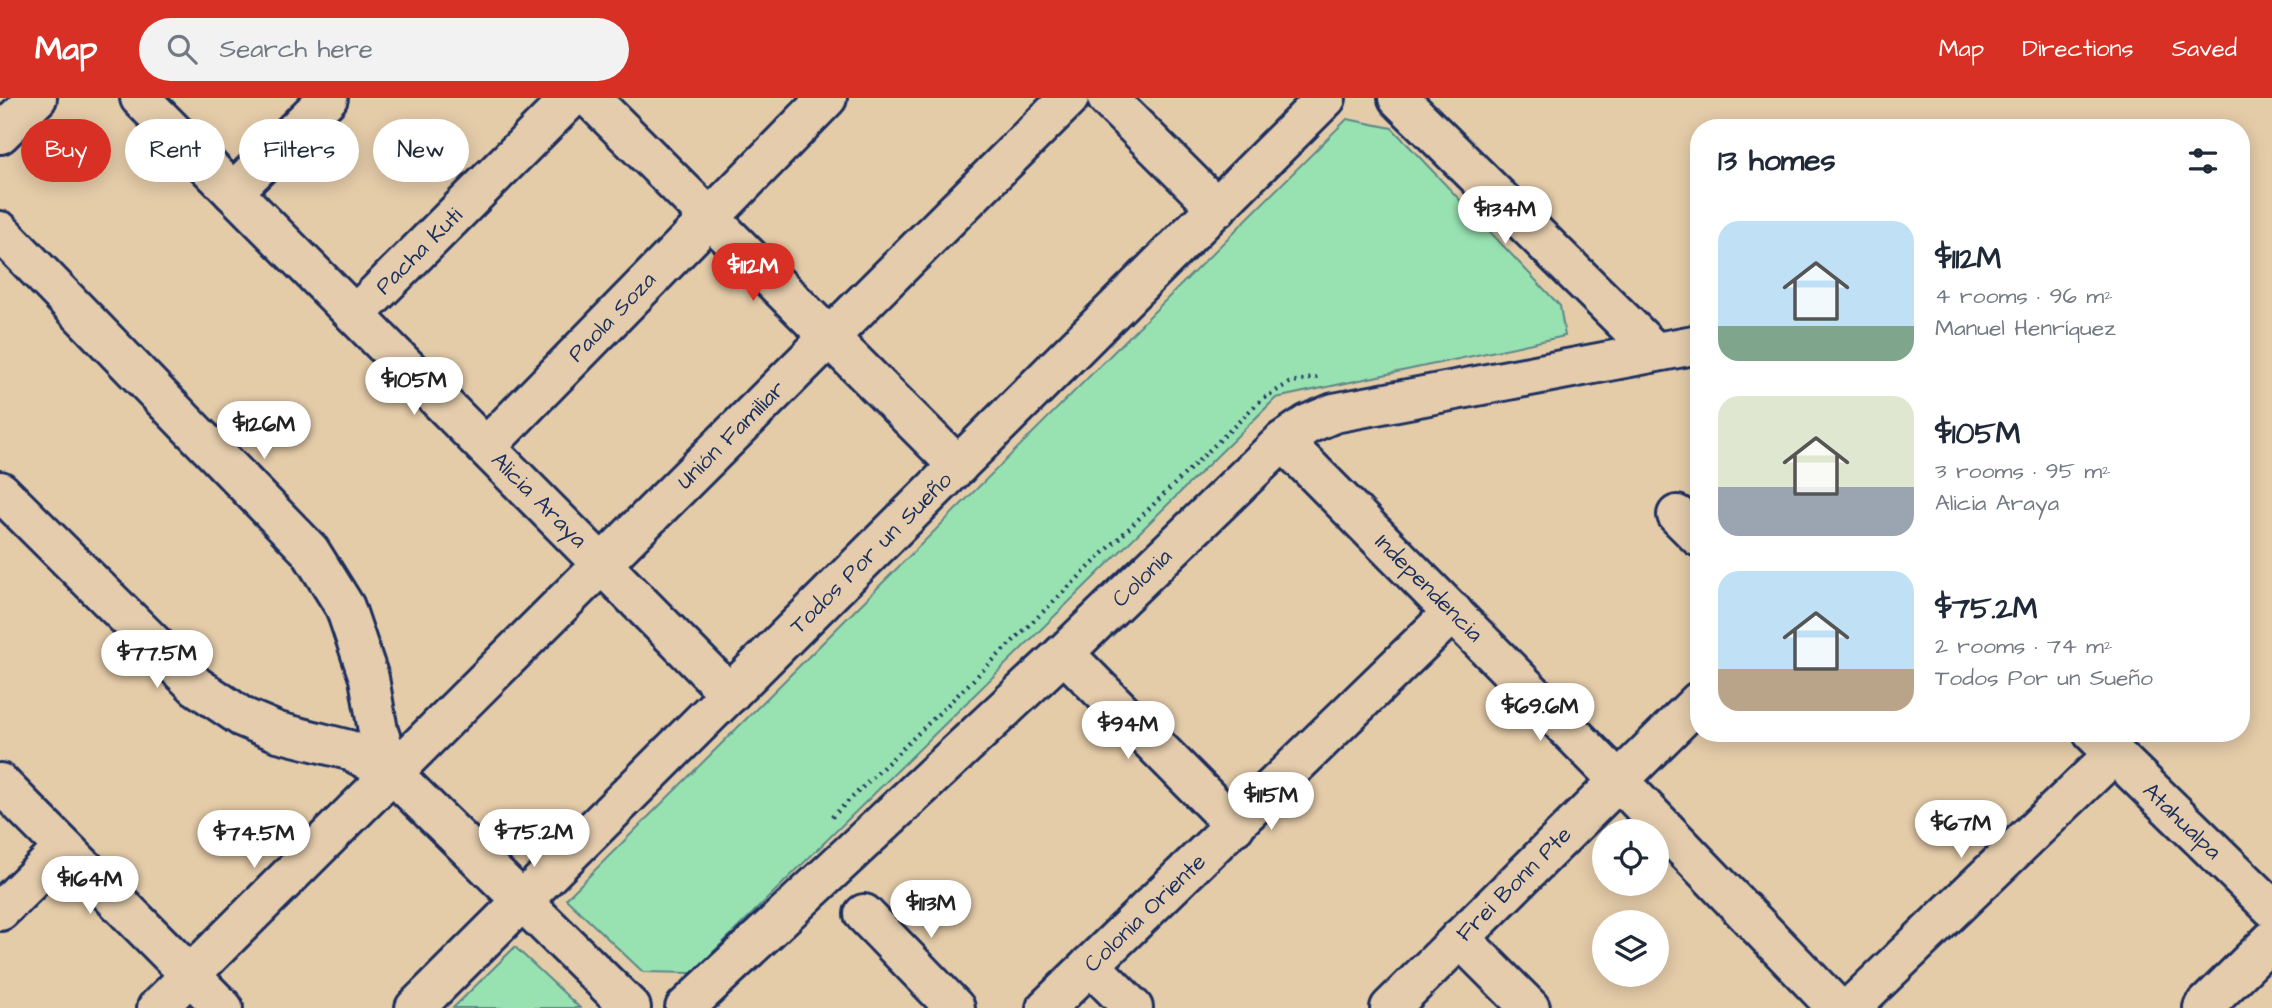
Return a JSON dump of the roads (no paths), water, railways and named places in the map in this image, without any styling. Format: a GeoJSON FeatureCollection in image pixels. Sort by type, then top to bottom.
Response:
{"type":"FeatureCollection","features":[{"type":"Feature","properties":{"kind":"street"},"geometry":{"type":"LineString","coordinates":[[0,134],[37,98]]}},
{"type":"Feature","properties":{"kind":"street","name":"Alicia Araya"},"geometry":{"type":"LineString","coordinates":[[141,98],[730,694]]}},
{"type":"Feature","properties":{"kind":"street"},"geometry":{"type":"LineString","coordinates":[[233,192],[328,98]]}},
{"type":"Feature","properties":{"kind":"street","name":"Pacha Kuti"},"geometry":{"type":"LineString","coordinates":[[355,315],[571,98]]}},
{"type":"Feature","properties":{"kind":"street"},"geometry":{"type":"LineString","coordinates":[[590,98],[958,466]]}},
{"type":"Feature","properties":{"kind":"street","name":"Paola Soza"},"geometry":{"type":"LineString","coordinates":[[485,447],[827,98]]}},
{"type":"Feature","properties":{"kind":"street","name":"Unión Familiar"},"geometry":{"type":"LineString","coordinates":[[157,1008],[1069,98]]}},
{"type":"Feature","properties":{"kind":"street"},"geometry":{"type":"LineString","coordinates":[[1107,98],[1217,208]]}},
{"type":"Feature","properties":{"kind":"street","name":"Todos Por un Sueño"},"geometry":{"type":"LineString","coordinates":[[415,1008],[1326,98]]}},
{"type":"Feature","properties":{"kind":"street"},"geometry":{"type":"LineString","coordinates":[[1398,98],[1654,351]]}},
{"type":"Feature","properties":{"kind":"street"},"geometry":{"type":"LineString","coordinates":[[0,231],[310,551],[345,607],[369,678],[378,731],[393,774]]}},
{"type":"Feature","properties":{"kind":"street","name":"Colonia"},"geometry":{"type":"LineString","coordinates":[[685,1008],[1064,653],[1283,441],[1308,424],[1334,413],[1690,345]]}},
{"type":"Feature","properties":{"kind":"street","name":"Independencia"},"geometry":{"type":"LineString","coordinates":[[1283,441],[1618,780],[1837,1008]]}},
{"type":"Feature","properties":{"kind":"street"},"geometry":{"type":"LineString","coordinates":[[0,491],[196,686],[242,717],[278,733],[349,750],[393,774],[631,1008]]}},
{"type":"Feature","properties":{"kind":"street","name":"Colonia Oriente"},"geometry":{"type":"LineString","coordinates":[[1046,1008],[1453,612]]}},
{"type":"Feature","properties":{"kind":"street"},"geometry":{"type":"LineString","coordinates":[[1064,653],[1235,826]]}},
{"type":"Feature","properties":{"kind":"street","name":"Frei Bonn Pte"},"geometry":{"type":"LineString","coordinates":[[1390,1008],[1690,710]]}},
{"type":"Feature","properties":{"kind":"street"},"geometry":{"type":"LineString","coordinates":[[1850,1008],[2103,744]]}},
{"type":"Feature","properties":{"kind":"street","name":"Atahualpa"},"geometry":{"type":"LineString","coordinates":[[2103,744],[2272,908]]}},
{"type":"Feature","properties":{"kind":"street"},"geometry":{"type":"LineString","coordinates":[[0,783],[223,1008]]}},
{"type":"Feature","properties":{"kind":"street"},"geometry":{"type":"LineString","coordinates":[[0,911],[64,848]]}},
{"type":"Feature","properties":{"kind":"street"},"geometry":{"type":"LineString","coordinates":[[864,914],[955,1008]]}},
{"type":"Feature","properties":{"kind":"street"},"geometry":{"type":"LineString","coordinates":[[1460,938],[1530,1008]]}},
{"type":"Feature","properties":{"kind":"street"},"geometry":{"type":"LineString","coordinates":[[2203,1008],[2272,940]]}},
{"type":"Feature","properties":{"kind":"street"},"geometry":{"type":"LineString","coordinates":[[1090,965],[1133,1008]]}}]}
